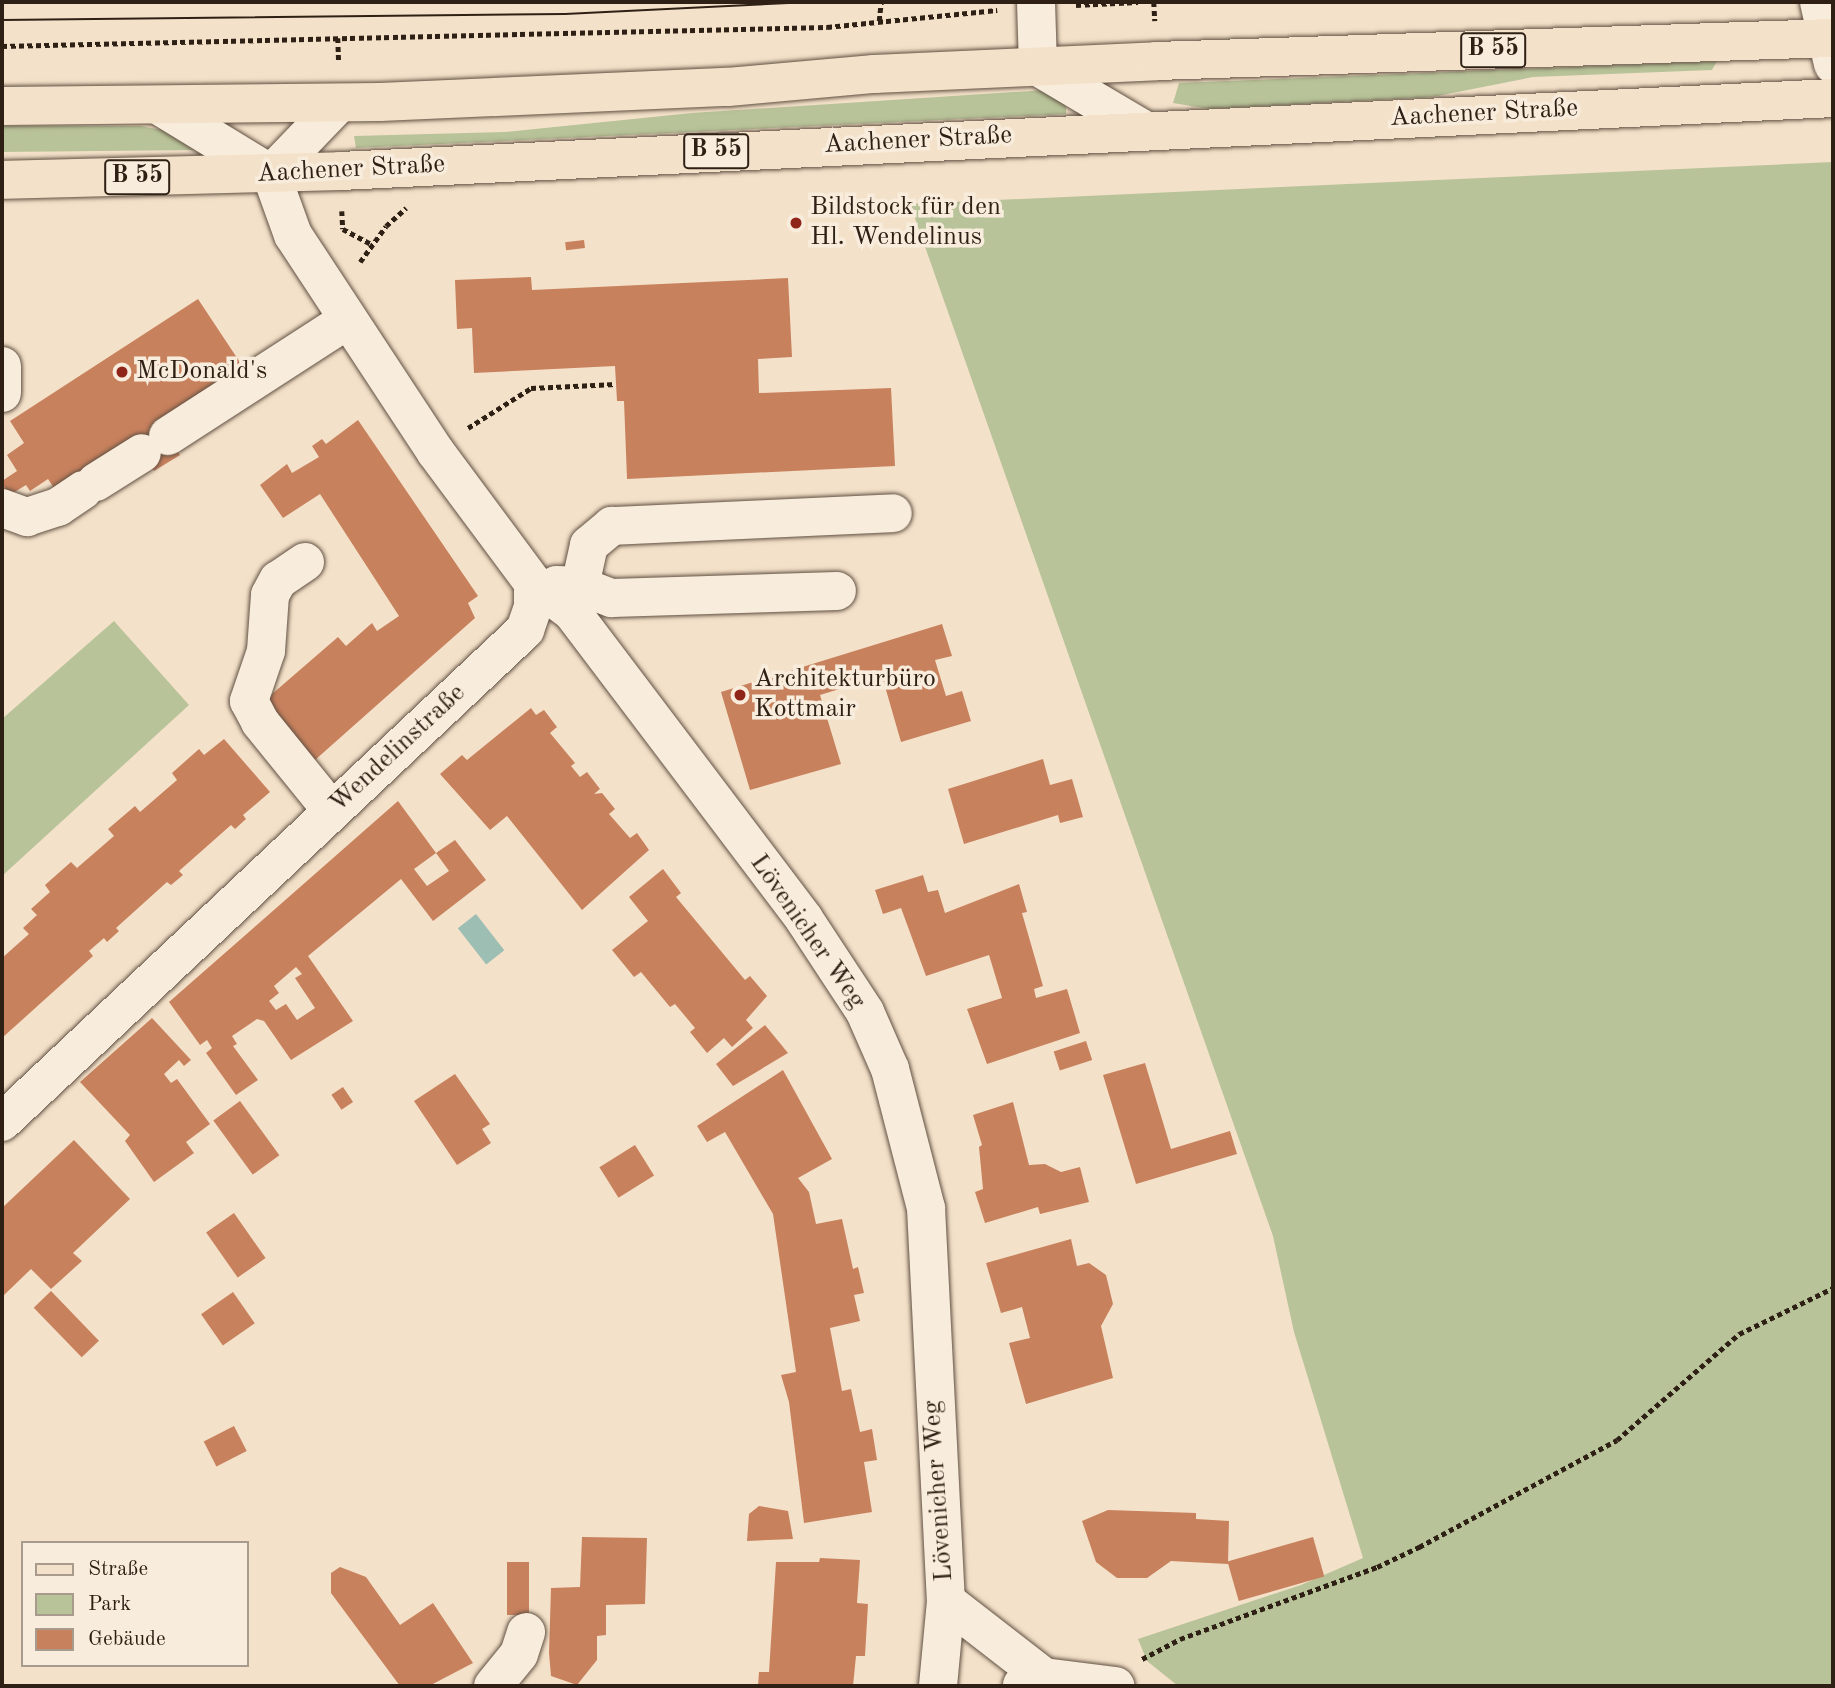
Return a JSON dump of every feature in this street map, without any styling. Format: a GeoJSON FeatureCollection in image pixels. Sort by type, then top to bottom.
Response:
{"type":"FeatureCollection","features":[{"type":"Feature","properties":{"kind":"main road","name":"B 55"},"geometry":{"type":"LineString","coordinates":[[2,106],[340,103],[728,88],[1038,66],[1832,47]]}},
{"type":"Feature","properties":{"kind":"main road","name":"Aachener Straße"},"geometry":{"type":"LineString","coordinates":[[2,180],[271,174],[1143,129],[1833,98]]}},
{"type":"Feature","properties":{"kind":"street"},"geometry":{"type":"LineString","coordinates":[[1037,2],[1038,66],[1143,129]]}},
{"type":"Feature","properties":{"kind":"street"},"geometry":{"type":"LineString","coordinates":[[1819,2],[1832,47]]}},
{"type":"Feature","properties":{"kind":"street"},"geometry":{"type":"LineString","coordinates":[[271,174],[340,103]]}},
{"type":"Feature","properties":{"kind":"street"},"geometry":{"type":"LineString","coordinates":[[158,104],[271,174],[293,235],[346,320],[533,583],[580,586],[612,598],[837,591]]}},
{"type":"Feature","properties":{"kind":"street"},"geometry":{"type":"LineString","coordinates":[[2,508],[27,517],[58,507],[346,320]]}},
{"type":"Feature","properties":{"kind":"street"},"geometry":{"type":"LineString","coordinates":[[2,366],[2,393]]}},
{"type":"Feature","properties":{"kind":"street"},"geometry":{"type":"LineString","coordinates":[[580,586],[589,545],[612,526],[893,513]]}},
{"type":"Feature","properties":{"kind":"street"},"geometry":{"type":"LineString","coordinates":[[304,562],[278,580],[270,595],[266,651],[249,701],[260,722],[332,811]]}},
{"type":"Feature","properties":{"kind":"street","name":"Wendelinstraße"},"geometry":{"type":"LineString","coordinates":[[2,1122],[525,630],[533,607],[533,583]]}},
{"type":"Feature","properties":{"kind":"street","name":"Lövenicher Weg"},"geometry":{"type":"LineString","coordinates":[[533,583],[572,612],[804,919],[865,1012],[890,1069],[926,1208],[946,1601],[938,1686]]}},
{"type":"Feature","properties":{"kind":"street","name":"Lövenicher Weg"},"geometry":{"type":"LineString","coordinates":[[946,1601],[1031,1682]]}},
{"type":"Feature","properties":{"kind":"street"},"geometry":{"type":"LineString","coordinates":[[493,1686],[519,1654],[526,1632]]}},
{"type":"Feature","properties":{"kind":"street"},"geometry":{"type":"LineString","coordinates":[[1031,1682],[1113,1685]]}},
{"type":"Feature","properties":{"kind":"path"},"geometry":{"type":"LineString","coordinates":[[2,46],[827,27],[879,21],[881,2]]}},
{"type":"Feature","properties":{"kind":"path"},"geometry":{"type":"LineString","coordinates":[[346,320],[353,275],[371,244],[411,205]]}},
{"type":"Feature","properties":{"kind":"path"},"geometry":{"type":"LineString","coordinates":[[468,428],[531,388],[616,384]]}},
{"type":"Feature","properties":{"kind":"path"},"geometry":{"type":"LineString","coordinates":[[1113,1685],[1154,1649],[1377,1567],[1617,1440],[1739,1334],[1833,1288]]}},
{"type":"Feature","properties":{"kind":"green space"},"geometry":{"type":"Polygon","coordinates":[[[1717,61],[1712,70],[1533,77],[1432,97],[1209,109],[1173,103],[1179,83],[1717,61]]]}},
{"type":"Feature","properties":{"kind":"green space"},"geometry":{"type":"Polygon","coordinates":[[[1046,90],[1066,106],[1066,114],[356,148],[354,136],[505,132],[692,113],[1046,90]]]}},
{"type":"Feature","properties":{"kind":"green space"},"geometry":{"type":"Polygon","coordinates":[[[2,126],[140,126],[168,131],[197,150],[2,152],[2,126]]]}},
{"type":"Feature","properties":{"kind":"green space"},"geometry":{"type":"Polygon","coordinates":[[[1833,162],[1833,1686],[1178,1686],[1147,1661],[1138,1639],[1301,1585],[1363,1558],[1294,1332],[1273,1236],[910,204],[1833,162]]]}},
{"type":"Feature","properties":{"kind":"green space"},"geometry":{"type":"Polygon","coordinates":[[[114,621],[189,705],[2,876],[2,719],[114,621]]]}},
{"type":"Feature","properties":{"kind":"water"},"geometry":{"type":"Polygon","coordinates":[[[476,914],[504,950],[486,964],[458,928],[476,914]]]}},
{"type":"Feature","properties":{"kind":"building"},"geometry":{"type":"Polygon","coordinates":[[[584,240],[585,248],[566,250],[565,242],[584,240]]]}},
{"type":"Feature","properties":{"kind":"building"},"geometry":{"type":"Polygon","coordinates":[[[531,277],[532,290],[788,278],[792,357],[758,359],[759,393],[891,388],[895,466],[627,479],[624,401],[617,401],[615,366],[474,373],[472,328],[457,329],[455,280],[531,277]]]}},
{"type":"Feature","properties":{"kind":"building"},"geometry":{"type":"Polygon","coordinates":[[[198,299],[251,379],[166,433],[180,455],[154,471],[142,453],[62,500],[48,479],[30,491],[26,485],[8,496],[2,481],[17,471],[7,455],[24,443],[10,421],[198,299]]]}},
{"type":"Feature","properties":{"kind":"building"},"geometry":{"type":"Polygon","coordinates":[[[358,420],[478,596],[468,603],[475,618],[315,760],[264,701],[338,637],[346,646],[372,623],[377,631],[399,616],[320,494],[283,518],[260,485],[287,464],[292,473],[319,457],[312,446],[322,439],[326,444],[358,420]]]}},
{"type":"Feature","properties":{"kind":"building"},"geometry":{"type":"Polygon","coordinates":[[[942,624],[952,656],[935,660],[946,696],[962,691],[971,721],[901,742],[882,676],[820,695],[841,764],[750,790],[721,692],[942,624]]]}},
{"type":"Feature","properties":{"kind":"building"},"geometry":{"type":"Polygon","coordinates":[[[531,708],[536,715],[544,710],[557,727],[550,733],[575,763],[571,766],[580,777],[587,772],[600,789],[594,794],[602,793],[615,809],[609,814],[630,838],[637,833],[649,850],[582,910],[507,816],[490,830],[440,774],[462,755],[467,760],[531,708]]]}},
{"type":"Feature","properties":{"kind":"building"},"geometry":{"type":"Polygon","coordinates":[[[224,739],[270,792],[243,815],[246,819],[235,829],[231,825],[179,871],[183,875],[171,885],[167,882],[116,928],[119,931],[107,942],[104,938],[89,951],[93,956],[2,1038],[2,958],[29,934],[23,928],[37,915],[31,909],[50,892],[45,885],[71,862],[77,868],[114,836],[108,829],[135,806],[140,812],[177,780],[172,773],[199,749],[204,755],[224,739]]]}},
{"type":"Feature","properties":{"kind":"building"},"geometry":{"type":"Polygon","coordinates":[[[1043,759],[1050,785],[1072,779],[1083,817],[1060,823],[1058,815],[964,844],[948,789],[1043,759]]]}},
{"type":"Feature","properties":{"kind":"building"},"geometry":{"type":"Polygon","coordinates":[[[398,801],[436,853],[455,840],[486,880],[433,921],[401,879],[308,956],[353,1021],[291,1060],[264,1021],[257,1019],[232,1036],[237,1044],[233,1046],[258,1080],[236,1095],[206,1053],[212,1048],[207,1040],[200,1045],[169,1002],[398,801]],[[436,853],[414,869],[427,886],[449,871],[436,853]],[[296,967],[274,986],[279,993],[269,1001],[276,1010],[286,1004],[297,1020],[315,1008],[295,978],[302,974],[296,967]]]}},
{"type":"Feature","properties":{"kind":"building"},"geometry":{"type":"Polygon","coordinates":[[[663,869],[681,893],[676,897],[745,980],[750,976],[767,996],[746,1020],[753,1028],[732,1047],[724,1038],[707,1053],[690,1032],[695,1028],[675,1004],[670,1007],[641,972],[634,977],[612,950],[648,921],[629,897],[663,869]]]}},
{"type":"Feature","properties":{"kind":"building"},"geometry":{"type":"Polygon","coordinates":[[[923,875],[928,892],[938,890],[945,913],[1019,884],[1027,912],[1022,913],[1043,986],[1034,989],[1036,998],[1067,989],[1080,1033],[987,1064],[967,1009],[1002,998],[989,955],[926,976],[901,908],[883,914],[875,890],[923,875]]]}},
{"type":"Feature","properties":{"kind":"building"},"geometry":{"type":"Polygon","coordinates":[[[152,1018],[191,1060],[184,1066],[179,1060],[164,1074],[171,1083],[177,1079],[210,1124],[186,1142],[194,1153],[154,1182],[125,1141],[130,1135],[80,1082],[152,1018]]]}},
{"type":"Feature","properties":{"kind":"building"},"geometry":{"type":"Polygon","coordinates":[[[765,1025],[788,1053],[733,1086],[716,1064],[765,1025]]]}},
{"type":"Feature","properties":{"kind":"building"},"geometry":{"type":"Polygon","coordinates":[[[1086,1041],[1092,1060],[1060,1071],[1054,1052],[1086,1041]]]}},
{"type":"Feature","properties":{"kind":"building"},"geometry":{"type":"Polygon","coordinates":[[[1145,1063],[1171,1149],[1230,1131],[1237,1154],[1136,1184],[1103,1075],[1145,1063]]]}},
{"type":"Feature","properties":{"kind":"building"},"geometry":{"type":"Polygon","coordinates":[[[783,1070],[832,1159],[798,1178],[809,1192],[816,1224],[842,1219],[853,1269],[858,1267],[864,1293],[854,1295],[860,1321],[830,1328],[842,1391],[851,1389],[860,1432],[872,1429],[877,1460],[864,1462],[872,1512],[804,1523],[789,1402],[781,1375],[796,1372],[773,1214],[725,1132],[707,1142],[697,1126],[783,1070]]]}},
{"type":"Feature","properties":{"kind":"building"},"geometry":{"type":"Polygon","coordinates":[[[455,1074],[490,1124],[482,1129],[491,1143],[457,1165],[414,1101],[455,1074]]]}},
{"type":"Feature","properties":{"kind":"building"},"geometry":{"type":"Polygon","coordinates":[[[343,1087],[353,1102],[341,1110],[331,1095],[343,1087]]]}},
{"type":"Feature","properties":{"kind":"building"},"geometry":{"type":"Polygon","coordinates":[[[240,1101],[279,1155],[253,1175],[213,1120],[240,1101]]]}},
{"type":"Feature","properties":{"kind":"building"},"geometry":{"type":"Polygon","coordinates":[[[1013,1102],[1029,1165],[1045,1164],[1061,1172],[1080,1167],[1089,1202],[1040,1214],[1038,1207],[985,1223],[975,1192],[983,1189],[979,1147],[982,1145],[973,1115],[1013,1102]]]}},
{"type":"Feature","properties":{"kind":"building"},"geometry":{"type":"Polygon","coordinates":[[[74,1140],[130,1199],[73,1253],[82,1261],[51,1289],[31,1269],[2,1297],[2,1208],[74,1140]]]}},
{"type":"Feature","properties":{"kind":"building"},"geometry":{"type":"Polygon","coordinates":[[[635,1145],[654,1176],[618,1198],[599,1167],[635,1145]]]}},
{"type":"Feature","properties":{"kind":"building"},"geometry":{"type":"Polygon","coordinates":[[[234,1213],[266,1258],[238,1278],[206,1233],[234,1213]]]}},
{"type":"Feature","properties":{"kind":"building"},"geometry":{"type":"Polygon","coordinates":[[[1071,1239],[1077,1266],[1089,1263],[1106,1275],[1113,1304],[1101,1326],[1113,1378],[1026,1404],[1009,1343],[1030,1338],[1022,1307],[1001,1313],[986,1263],[1071,1239]]]}},
{"type":"Feature","properties":{"kind":"building"},"geometry":{"type":"Polygon","coordinates":[[[51,1291],[99,1341],[82,1357],[34,1308],[51,1291]]]}},
{"type":"Feature","properties":{"kind":"building"},"geometry":{"type":"Polygon","coordinates":[[[233,1292],[255,1323],[223,1345],[201,1314],[233,1292]]]}},
{"type":"Feature","properties":{"kind":"building"},"geometry":{"type":"Polygon","coordinates":[[[234,1426],[247,1451],[216,1466],[204,1441],[234,1426]]]}},
{"type":"Feature","properties":{"kind":"building"},"geometry":{"type":"Polygon","coordinates":[[[759,1506],[788,1511],[793,1539],[747,1541],[749,1514],[759,1506]]]}},
{"type":"Feature","properties":{"kind":"building"},"geometry":{"type":"Polygon","coordinates":[[[1108,1510],[1196,1513],[1196,1519],[1229,1521],[1228,1564],[1171,1561],[1147,1578],[1117,1578],[1096,1562],[1082,1521],[1108,1510]]]}},
{"type":"Feature","properties":{"kind":"building"},"geometry":{"type":"Polygon","coordinates":[[[582,1537],[647,1538],[645,1604],[606,1605],[606,1635],[597,1636],[597,1660],[577,1685],[551,1676],[551,1588],[580,1587],[582,1537]]]}},
{"type":"Feature","properties":{"kind":"building"},"geometry":{"type":"Polygon","coordinates":[[[1313,1537],[1324,1576],[1239,1601],[1227,1562],[1313,1537]]]}},
{"type":"Feature","properties":{"kind":"building"},"geometry":{"type":"Polygon","coordinates":[[[820,1558],[860,1560],[857,1603],[868,1604],[865,1656],[856,1656],[853,1686],[758,1686],[759,1672],[769,1672],[776,1562],[819,1562],[820,1558]]]}},
{"type":"Feature","properties":{"kind":"building"},"geometry":{"type":"Polygon","coordinates":[[[507,1562],[529,1562],[529,1615],[507,1615],[507,1562]]]}},
{"type":"Feature","properties":{"kind":"building"},"geometry":{"type":"Polygon","coordinates":[[[340,1567],[366,1577],[400,1625],[433,1603],[473,1663],[429,1686],[400,1686],[331,1593],[331,1573],[340,1567]]]}},
{"type":"Feature","properties":{"kind":"tram line"},"geometry":{"type":"LineString","coordinates":[[2,20],[565,14],[810,2]]}},
{"type":"Feature","properties":{"kind":"place","name":"Bildstock für den Hl. Wendelinus"},"geometry":{"type":"Point","coordinates":[796,223]}},
{"type":"Feature","properties":{"kind":"place","name":"McDonald's"},"geometry":{"type":"Point","coordinates":[122,372]}},
{"type":"Feature","properties":{"kind":"place","name":"Architekturbüro Kottmair"},"geometry":{"type":"Point","coordinates":[740,695]}}]}
